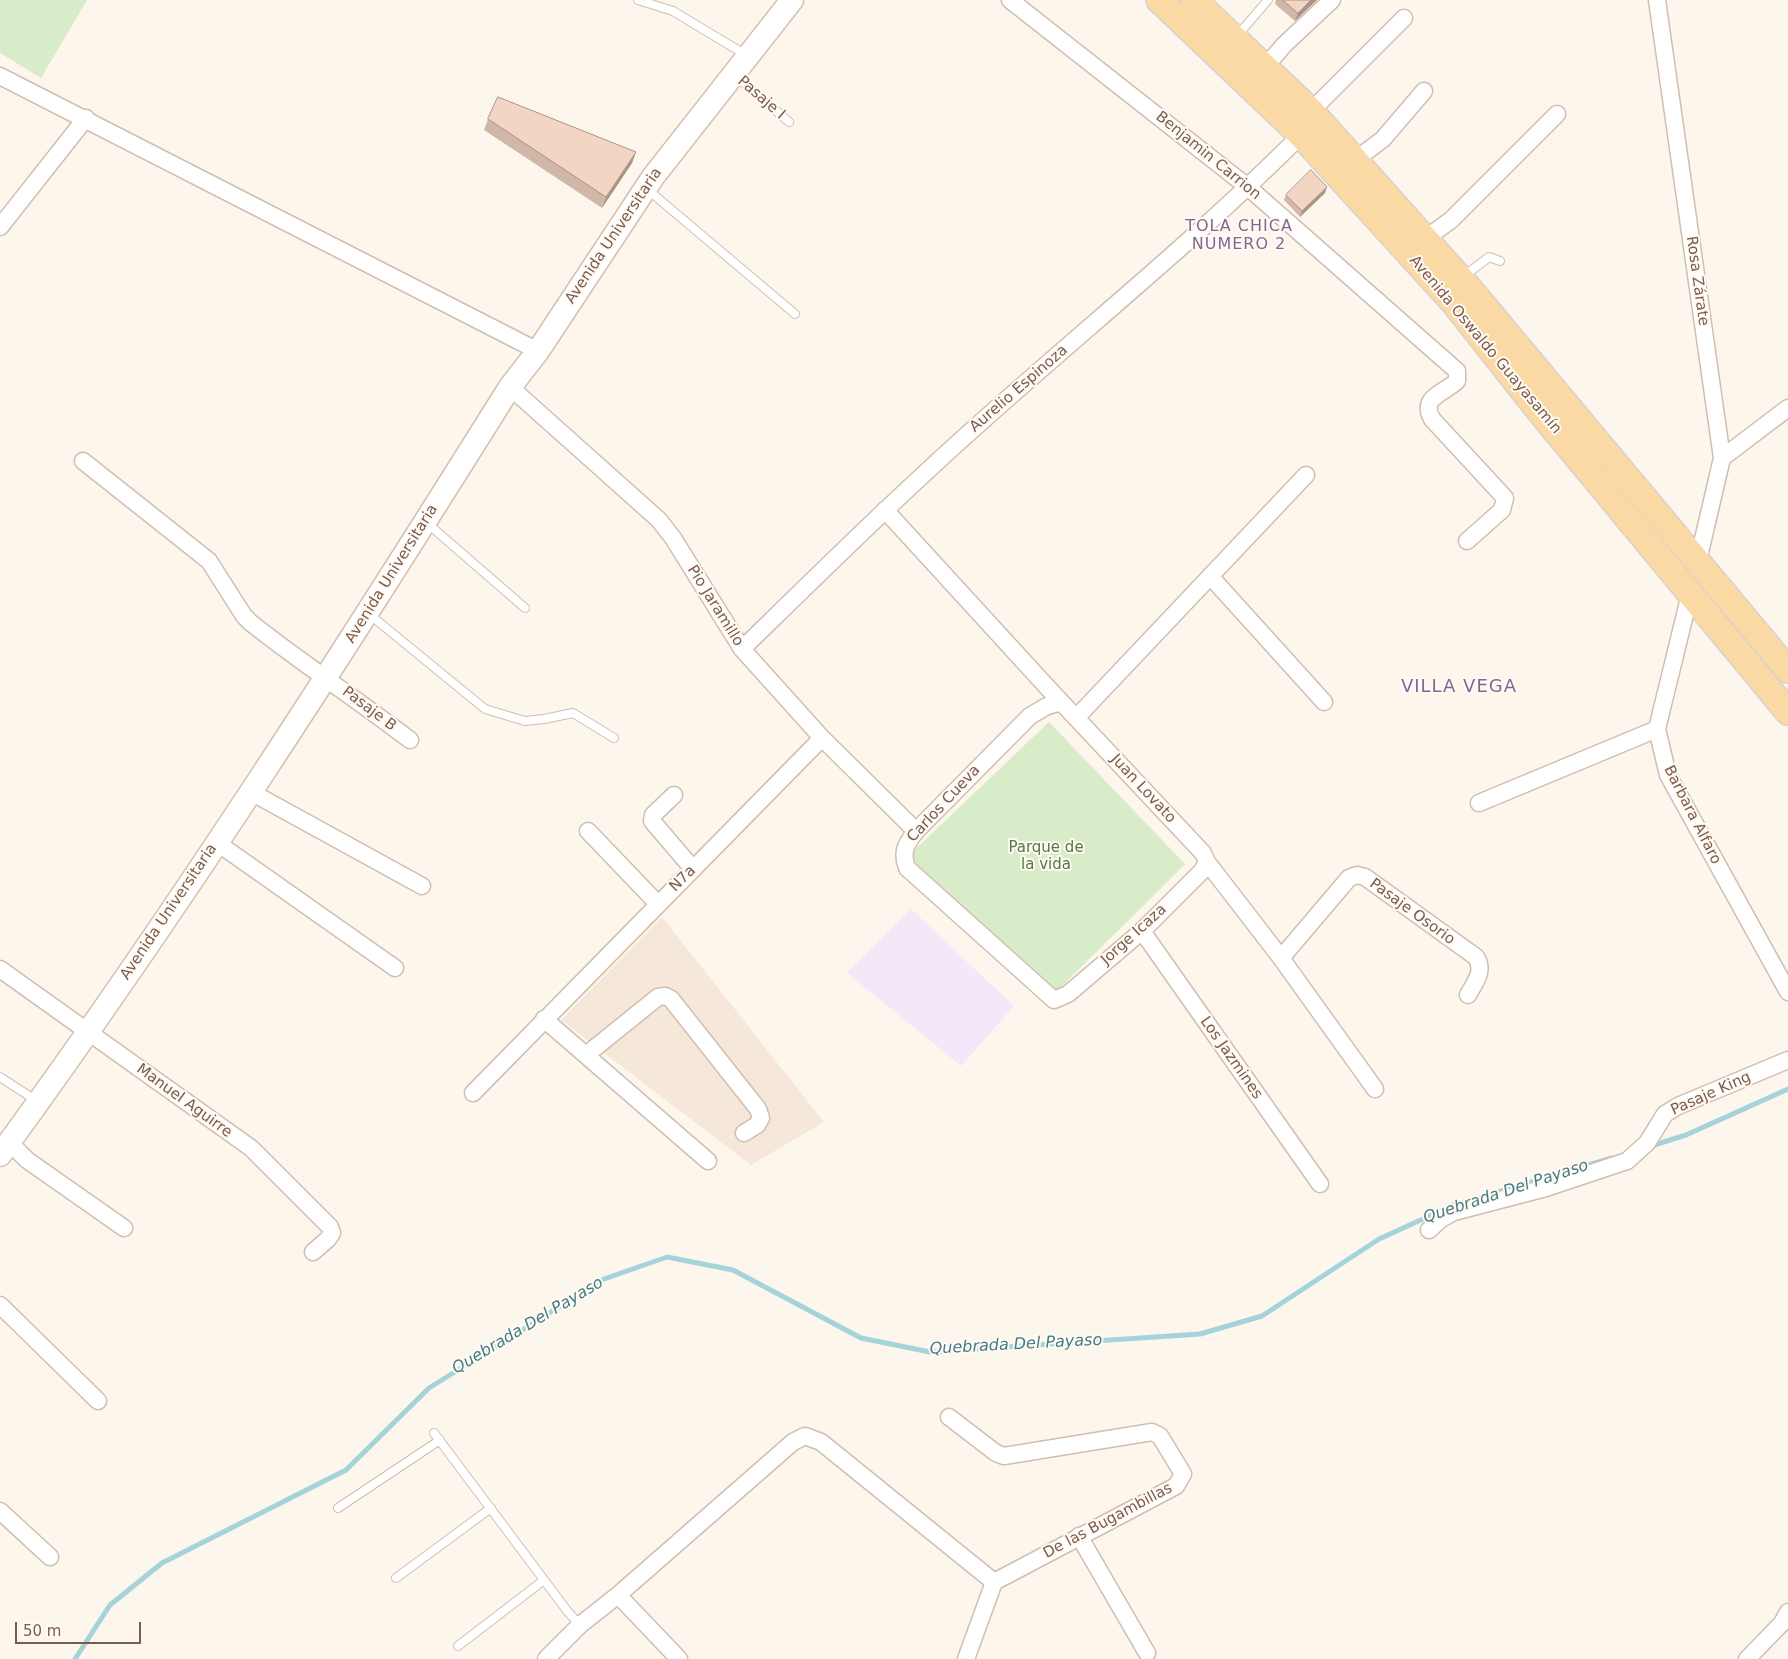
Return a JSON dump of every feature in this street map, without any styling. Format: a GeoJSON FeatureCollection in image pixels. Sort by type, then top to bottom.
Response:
{"type":"FeatureCollection","features":[{"type":"Feature","properties":{"kind":"main road","name":"Avenida Oswaldo Guayasamín"},"geometry":{"type":"LineString","coordinates":[[1158,0],[1301,135],[1454,303],[1788,712]]}},
{"type":"Feature","properties":{"kind":"main road","name":"Avenida Oswaldo Guayasamín"},"geometry":{"type":"LineString","coordinates":[[1203,5],[1311,111],[1460,278],[1788,670]]}},
{"type":"Feature","properties":{"kind":"street","name":"Avenida Universitaria"},"geometry":{"type":"LineString","coordinates":[[5,1145],[89,1033],[326,678],[510,387],[538,351],[645,188],[792,0]]}},
{"type":"Feature","properties":{"kind":"street","name":"Benjamin Carrion"},"geometry":{"type":"LineString","coordinates":[[1010,0],[1249,188],[1457,371],[1457,382],[1430,399],[1428,412],[1505,498],[1502,510],[1467,541]]}},
{"type":"Feature","properties":{"kind":"street"},"geometry":{"type":"LineString","coordinates":[[1265,67],[1284,45],[1332,0]]}},
{"type":"Feature","properties":{"kind":"street","name":"Rosa Zárate"},"geometry":{"type":"LineString","coordinates":[[1657,0],[1722,458],[1698,561]]}},
{"type":"Feature","properties":{"kind":"street"},"geometry":{"type":"LineString","coordinates":[[1311,111],[1404,18]]}},
{"type":"Feature","properties":{"kind":"street"},"geometry":{"type":"LineString","coordinates":[[0,76],[86,118],[538,351]]}},
{"type":"Feature","properties":{"kind":"street"},"geometry":{"type":"LineString","coordinates":[[1354,161],[1383,139],[1424,91]]}},
{"type":"Feature","properties":{"kind":"street"},"geometry":{"type":"LineString","coordinates":[[1425,239],[1451,220],[1557,114]]}},
{"type":"Feature","properties":{"kind":"street"},"geometry":{"type":"LineString","coordinates":[[0,226],[86,118]]}},
{"type":"Feature","properties":{"kind":"street","name":"Aurelio Espinoza"},"geometry":{"type":"LineString","coordinates":[[742,649],[885,510],[980,423],[1249,188],[1301,135]]}},
{"type":"Feature","properties":{"kind":"street","name":"Pio Jaramillo"},"geometry":{"type":"LineString","coordinates":[[510,387],[659,520],[673,538],[742,649],[822,738],[916,831]]}},
{"type":"Feature","properties":{"kind":"street"},"geometry":{"type":"LineString","coordinates":[[1722,458],[1788,408]]}},
{"type":"Feature","properties":{"kind":"street","name":"Pasaje B"},"geometry":{"type":"LineString","coordinates":[[83,461],[209,561],[244,616],[304,666],[326,678],[410,740]]}},
{"type":"Feature","properties":{"kind":"street"},"geometry":{"type":"LineString","coordinates":[[1076,718],[1306,475]]}},
{"type":"Feature","properties":{"kind":"street","name":"Juan Lovato"},"geometry":{"type":"LineString","coordinates":[[885,510],[1076,718],[1203,852],[1207,862],[1376,1089]]}},
{"type":"Feature","properties":{"kind":"street"},"geometry":{"type":"LineString","coordinates":[[1210,576],[1324,702]]}},
{"type":"Feature","properties":{"kind":"street","name":"Barbara Alfaro"},"geometry":{"type":"LineString","coordinates":[[1690,594],[1657,729],[1668,775],[1788,992]]}},
{"type":"Feature","properties":{"kind":"street","name":"Carlos Cueva"},"geometry":{"type":"LineString","coordinates":[[1054,1000],[907,868],[903,858],[904,850],[916,831],[1030,716],[1047,706],[1062,702]]}},
{"type":"Feature","properties":{"kind":"street"},"geometry":{"type":"LineString","coordinates":[[1479,803],[1657,729]]}},
{"type":"Feature","properties":{"kind":"street","name":"N7a"},"geometry":{"type":"LineString","coordinates":[[473,1093],[822,738]]}},
{"type":"Feature","properties":{"kind":"street"},"geometry":{"type":"LineString","coordinates":[[249,792],[422,886]]}},
{"type":"Feature","properties":{"kind":"street"},"geometry":{"type":"LineString","coordinates":[[674,795],[654,815],[652,821],[693,869]]}},
{"type":"Feature","properties":{"kind":"street"},"geometry":{"type":"LineString","coordinates":[[588,831],[658,904]]}},
{"type":"Feature","properties":{"kind":"street"},"geometry":{"type":"LineString","coordinates":[[216,842],[395,968]]}},
{"type":"Feature","properties":{"kind":"street","name":"Jorge Icaza"},"geometry":{"type":"LineString","coordinates":[[1054,1000],[1068,994],[1142,931],[1202,871],[1207,862]]}},
{"type":"Feature","properties":{"kind":"street","name":"Pasaje Osorio"},"geometry":{"type":"LineString","coordinates":[[1280,958],[1349,878],[1357,875],[1365,878],[1476,957],[1481,971],[1468,995]]}},
{"type":"Feature","properties":{"kind":"street","name":"Los Jazmines"},"geometry":{"type":"LineString","coordinates":[[1142,931],[1320,1184]]}},
{"type":"Feature","properties":{"kind":"street","name":"Manuel Aguirre"},"geometry":{"type":"LineString","coordinates":[[0,969],[250,1148],[330,1227],[332,1233],[328,1239],[313,1252]]}},
{"type":"Feature","properties":{"kind":"street"},"geometry":{"type":"LineString","coordinates":[[586,1055],[658,997],[665,996],[671,999],[758,1109],[761,1118],[758,1125],[744,1133]]}},
{"type":"Feature","properties":{"kind":"street"},"geometry":{"type":"LineString","coordinates":[[544,1019],[708,1161]]}},
{"type":"Feature","properties":{"kind":"street","name":"Pasaje King"},"geometry":{"type":"LineString","coordinates":[[1429,1230],[1441,1219],[1454,1212],[1546,1188],[1627,1161],[1647,1143],[1665,1114],[1678,1106],[1788,1060]]}},
{"type":"Feature","properties":{"kind":"street"},"geometry":{"type":"LineString","coordinates":[[5,1145],[124,1228]]}},
{"type":"Feature","properties":{"kind":"street"},"geometry":{"type":"LineString","coordinates":[[0,1305],[98,1401]]}},
{"type":"Feature","properties":{"kind":"street","name":"De las Bugambillas"},"geometry":{"type":"LineString","coordinates":[[950,1416],[996,1453],[1004,1456],[1152,1432],[1160,1436],[1183,1474],[1181,1481],[1176,1486],[994,1582]]}},
{"type":"Feature","properties":{"kind":"street"},"geometry":{"type":"LineString","coordinates":[[546,1659],[580,1625],[618,1595],[793,1442],[805,1436],[821,1442],[994,1582],[966,1659]]}},
{"type":"Feature","properties":{"kind":"street"},"geometry":{"type":"LineString","coordinates":[[0,1511],[50,1557]]}},
{"type":"Feature","properties":{"kind":"street"},"geometry":{"type":"LineString","coordinates":[[1079,1536],[1147,1653]]}},
{"type":"Feature","properties":{"kind":"street"},"geometry":{"type":"LineString","coordinates":[[618,1595],[679,1659]]}},
{"type":"Feature","properties":{"kind":"street"},"geometry":{"type":"LineString","coordinates":[[1747,1659],[1782,1623],[1788,1612]]}},
{"type":"Feature","properties":{"kind":"lane"},"geometry":{"type":"LineString","coordinates":[[638,0],[674,11],[748,56]]}},
{"type":"Feature","properties":{"kind":"lane"},"geometry":{"type":"LineString","coordinates":[[1235,38],[1268,0]]}},
{"type":"Feature","properties":{"kind":"lane","name":"Pasaje I"},"geometry":{"type":"LineString","coordinates":[[733,74],[789,122]]}},
{"type":"Feature","properties":{"kind":"lane"},"geometry":{"type":"LineString","coordinates":[[645,188],[795,314]]}},
{"type":"Feature","properties":{"kind":"lane"},"geometry":{"type":"LineString","coordinates":[[1460,278],[1489,256],[1500,261]]}},
{"type":"Feature","properties":{"kind":"lane"},"geometry":{"type":"LineString","coordinates":[[425,522],[525,608]]}},
{"type":"Feature","properties":{"kind":"lane"},"geometry":{"type":"LineString","coordinates":[[368,613],[485,709],[525,721],[573,713],[614,738]]}},
{"type":"Feature","properties":{"kind":"lane"},"geometry":{"type":"LineString","coordinates":[[0,1077],[38,1102]]}},
{"type":"Feature","properties":{"kind":"lane"},"geometry":{"type":"LineString","coordinates":[[434,1433],[580,1625]]}},
{"type":"Feature","properties":{"kind":"lane"},"geometry":{"type":"LineString","coordinates":[[338,1508],[440,1440]]}},
{"type":"Feature","properties":{"kind":"lane"},"geometry":{"type":"LineString","coordinates":[[396,1578],[490,1508]]}},
{"type":"Feature","properties":{"kind":"lane"},"geometry":{"type":"LineString","coordinates":[[458,1646],[544,1580]]}},
{"type":"Feature","properties":{"kind":"shaded area"},"geometry":{"type":"Polygon","coordinates":[[[911,909],[1014,1006],[961,1066],[847,973],[911,909]]]}},
{"type":"Feature","properties":{"kind":"shaded area"},"geometry":{"type":"Polygon","coordinates":[[[662,917],[824,1122],[751,1165],[561,1020],[662,917]]]}},
{"type":"Feature","properties":{"kind":"green space"},"geometry":{"type":"Polygon","coordinates":[[[0,0],[87,0],[41,78],[0,53],[0,0]]]}},
{"type":"Feature","properties":{"kind":"green space","name":"Parque de la vida"},"geometry":{"type":"Polygon","coordinates":[[[1049,722],[1185,864],[1054,994],[907,857],[1049,722]]]}},
{"type":"Feature","properties":{"kind":"building"},"geometry":{"type":"Polygon","coordinates":[[[1283,0],[1311,0],[1298,13],[1283,0]]]}},
{"type":"Feature","properties":{"kind":"building"},"geometry":{"type":"Polygon","coordinates":[[[498,97],[636,152],[606,197],[488,119],[498,97]]]}},
{"type":"Feature","properties":{"kind":"building"},"geometry":{"type":"Polygon","coordinates":[[[1311,170],[1327,187],[1302,211],[1286,195],[1311,170]]]}},
{"type":"Feature","properties":{"kind":"waterway","name":"Quebrada Del Payaso"},"geometry":{"type":"LineString","coordinates":[[1651,1146],[1686,1135],[1788,1089]]}},
{"type":"Feature","properties":{"kind":"waterway","name":"Quebrada Del Payaso"},"geometry":{"type":"LineString","coordinates":[[1498,1192],[1612,1158]]}},
{"type":"Feature","properties":{"kind":"waterway","name":"Quebrada Del Payaso"},"geometry":{"type":"LineString","coordinates":[[75,1659],[110,1605],[162,1563],[346,1470],[429,1388],[604,1279],[667,1257],[733,1270],[861,1338],[930,1352],[1200,1334],[1262,1316],[1379,1239],[1447,1208]]}},
{"type":"Feature","properties":{"kind":"district","name":"TOLA CHICA NUMERO 2"},"geometry":{"type":"Point","coordinates":[1239,236]}},
{"type":"Feature","properties":{"kind":"district","name":"VILLA VEGA"},"geometry":{"type":"Point","coordinates":[1459,687]}}]}
